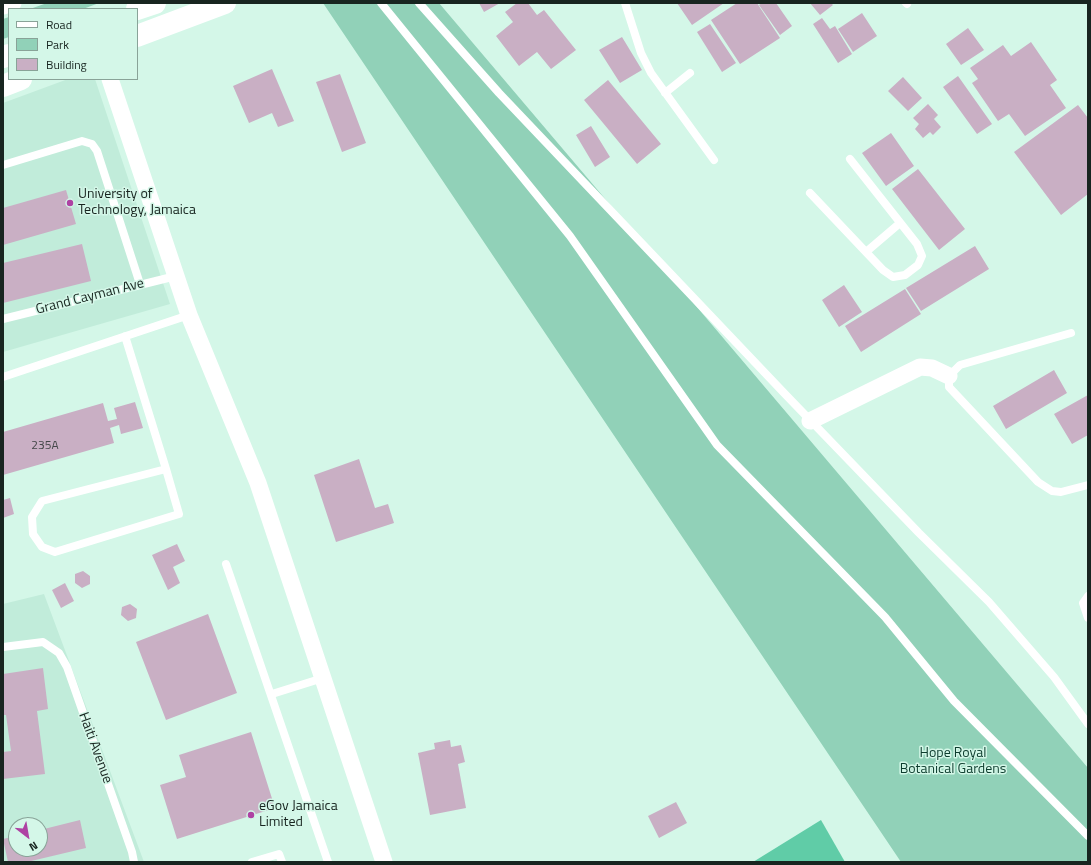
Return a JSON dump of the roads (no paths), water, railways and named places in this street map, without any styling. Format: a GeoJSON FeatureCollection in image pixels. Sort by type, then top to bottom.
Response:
{"type":"FeatureCollection","features":[{"type":"Feature","properties":{"kind":"main road"},"geometry":{"type":"LineString","coordinates":[[138,9],[155,3]]}},
{"type":"Feature","properties":{"kind":"main road"},"geometry":{"type":"LineString","coordinates":[[138,36],[225,3]]}},
{"type":"Feature","properties":{"kind":"main road"},"geometry":{"type":"LineString","coordinates":[[3,86],[18,80]]}},
{"type":"Feature","properties":{"kind":"street"},"geometry":{"type":"LineString","coordinates":[[3,6],[13,3]]}},
{"type":"Feature","properties":{"kind":"street"},"geometry":{"type":"LineString","coordinates":[[110,80],[190,315],[258,483],[384,862]]}},
{"type":"Feature","properties":{"kind":"street"},"geometry":{"type":"LineString","coordinates":[[810,421],[920,367],[932,368],[949,376]]}},
{"type":"Feature","properties":{"kind":"lane"},"geometry":{"type":"LineString","coordinates":[[381,3],[570,236],[717,445],[885,617],[954,701],[1088,836]]}},
{"type":"Feature","properties":{"kind":"lane"},"geometry":{"type":"LineString","coordinates":[[419,3],[499,93],[810,421],[989,602],[1054,677],[1088,724]]}},
{"type":"Feature","properties":{"kind":"lane"},"geometry":{"type":"LineString","coordinates":[[625,3],[641,53],[651,74],[714,160]]}},
{"type":"Feature","properties":{"kind":"lane"},"geometry":{"type":"LineString","coordinates":[[665,93],[690,73]]}},
{"type":"Feature","properties":{"kind":"lane"},"geometry":{"type":"LineString","coordinates":[[3,165],[82,141],[92,144],[96,151],[140,284]]}},
{"type":"Feature","properties":{"kind":"lane"},"geometry":{"type":"LineString","coordinates":[[810,193],[883,270],[893,277],[905,275],[918,265],[922,256],[917,244],[850,159]]}},
{"type":"Feature","properties":{"kind":"lane"},"geometry":{"type":"LineString","coordinates":[[866,252],[900,223]]}},
{"type":"Feature","properties":{"kind":"lane","name":"Grand Cayman Ave"},"geometry":{"type":"LineString","coordinates":[[3,319],[176,276]]}},
{"type":"Feature","properties":{"kind":"lane"},"geometry":{"type":"LineString","coordinates":[[3,377],[190,315]]}},
{"type":"Feature","properties":{"kind":"lane"},"geometry":{"type":"LineString","coordinates":[[1070,333],[960,365],[949,376],[949,387],[1038,482],[1052,491],[1061,492],[1088,485]]}},
{"type":"Feature","properties":{"kind":"lane"},"geometry":{"type":"LineString","coordinates":[[125,336],[166,469],[179,514],[55,552],[42,547],[33,534],[32,517],[42,501],[166,469]]}},
{"type":"Feature","properties":{"kind":"lane"},"geometry":{"type":"LineString","coordinates":[[226,564],[272,694],[328,862]]}},
{"type":"Feature","properties":{"kind":"lane"},"geometry":{"type":"LineString","coordinates":[[1088,596],[1083,603],[1088,618]]}},
{"type":"Feature","properties":{"kind":"lane","name":"Haiti Avenue"},"geometry":{"type":"LineString","coordinates":[[3,647],[42,642],[59,653],[67,667],[132,852],[134,862]]}},
{"type":"Feature","properties":{"kind":"lane"},"geometry":{"type":"LineString","coordinates":[[272,694],[323,678]]}},
{"type":"Feature","properties":{"kind":"lane"},"geometry":{"type":"LineString","coordinates":[[252,862],[279,854],[282,862]]}},
{"type":"Feature","properties":{"kind":"place","name":"University of Technology, Jamaica"},"geometry":{"type":"Point","coordinates":[70,203]}},
{"type":"Feature","properties":{"kind":"place","name":"eGov Jamaica Limited"},"geometry":{"type":"Point","coordinates":[251,815]}},
{"type":"Feature","properties":{"kind":"park label","name":"Hope Royal Botanical Gardens"},"geometry":{"type":"Point","coordinates":[953,762]}}]}
